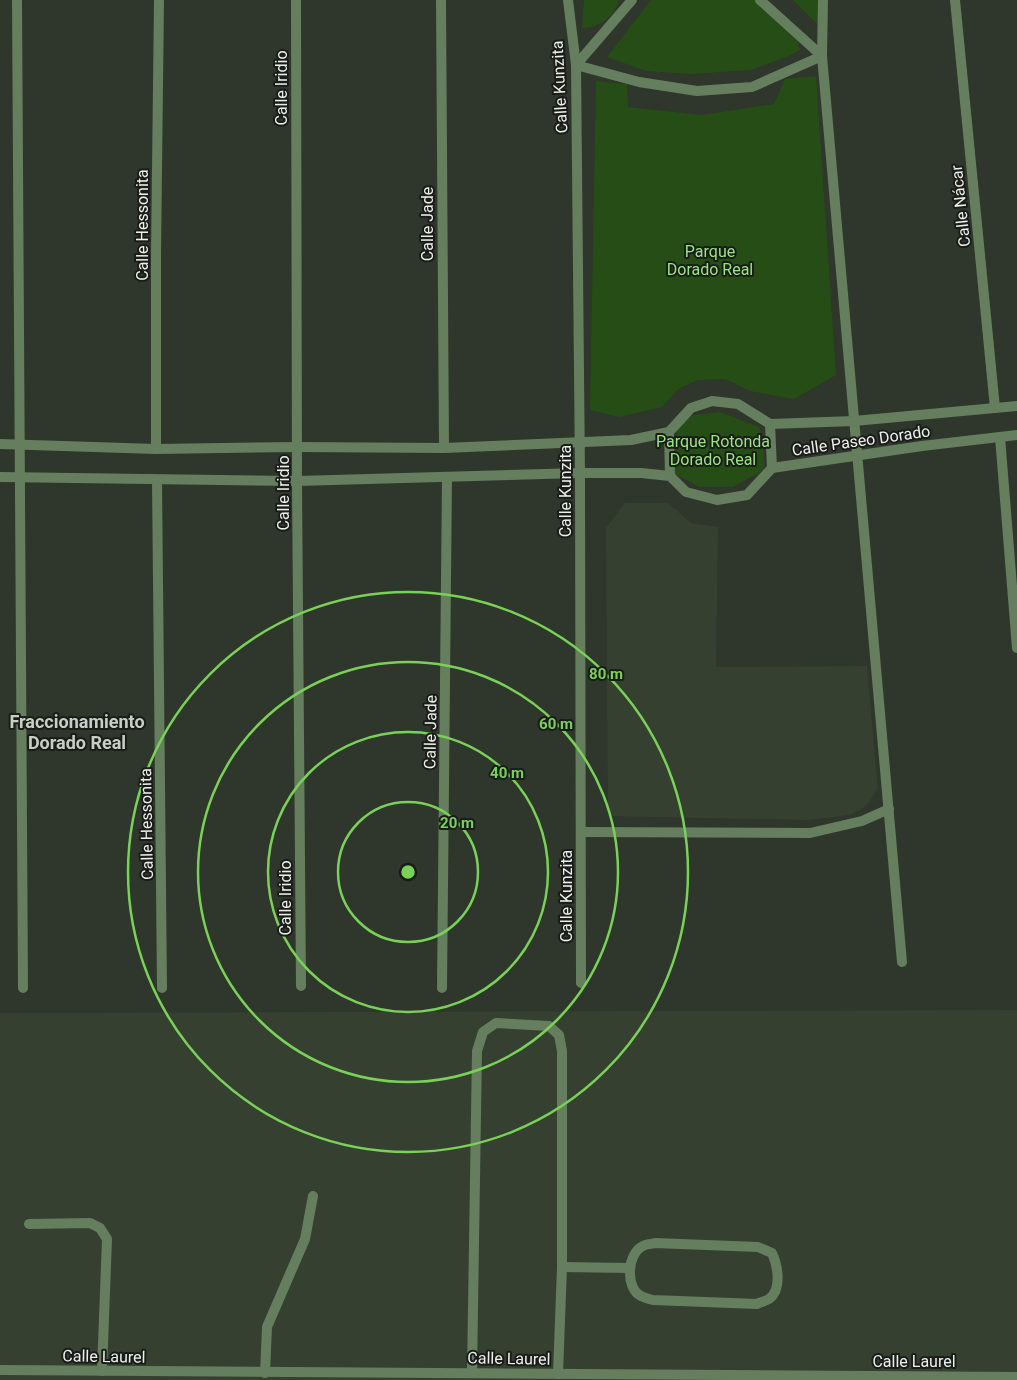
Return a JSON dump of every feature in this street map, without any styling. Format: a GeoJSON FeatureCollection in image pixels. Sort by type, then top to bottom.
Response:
{"type":"FeatureCollection","features":[{"type":"Feature","properties":{"kind":"street"},"geometry":{"type":"LineString","coordinates":[[17,0],[23,988]]}},
{"type":"Feature","properties":{"kind":"street","name":"Calle Hessonita"},"geometry":{"type":"LineString","coordinates":[[156,449],[159,0]]}},
{"type":"Feature","properties":{"kind":"street","name":"Calle Iridio"},"geometry":{"type":"LineString","coordinates":[[296,0],[301,986]]}},
{"type":"Feature","properties":{"kind":"street","name":"Calle Jade"},"geometry":{"type":"LineString","coordinates":[[441,0],[444,448]]}},
{"type":"Feature","properties":{"kind":"street","name":"Calle Kunzita"},"geometry":{"type":"LineString","coordinates":[[568,0],[576,65],[580,442],[581,983]]}},
{"type":"Feature","properties":{"kind":"street"},"geometry":{"type":"LineString","coordinates":[[632,0],[576,65],[639,82],[697,91],[752,87],[822,56]]}},
{"type":"Feature","properties":{"kind":"street"},"geometry":{"type":"LineString","coordinates":[[760,0],[822,56]]}},
{"type":"Feature","properties":{"kind":"street"},"geometry":{"type":"LineString","coordinates":[[823,0],[822,56],[902,962]]}},
{"type":"Feature","properties":{"kind":"street","name":"Calle Nácar"},"geometry":{"type":"LineString","coordinates":[[955,0],[995,408]]}},
{"type":"Feature","properties":{"kind":"street"},"geometry":{"type":"LineString","coordinates":[[0,444],[156,449],[298,447],[444,448],[631,440],[669,432],[691,408],[712,401],[738,404],[770,424],[772,468]]}},
{"type":"Feature","properties":{"kind":"street","name":"Calle Paseo Dorado"},"geometry":{"type":"LineString","coordinates":[[770,424],[854,421],[1017,406]]}},
{"type":"Feature","properties":{"kind":"street"},"geometry":{"type":"LineString","coordinates":[[0,477],[297,481],[580,473],[642,473],[670,476],[669,432]]}},
{"type":"Feature","properties":{"kind":"street","name":"Calle Paseo Dorado"},"geometry":{"type":"LineString","coordinates":[[670,476],[686,492],[717,500],[747,495],[772,468],[856,455],[1017,435]]}},
{"type":"Feature","properties":{"kind":"street"},"geometry":{"type":"LineString","coordinates":[[1000,437],[1017,648]]}},
{"type":"Feature","properties":{"kind":"street","name":"Calle Jade"},"geometry":{"type":"LineString","coordinates":[[442,988],[447,477]]}},
{"type":"Feature","properties":{"kind":"street","name":"Calle Hessonita"},"geometry":{"type":"LineString","coordinates":[[157,480],[162,988]]}},
{"type":"Feature","properties":{"kind":"street"},"geometry":{"type":"LineString","coordinates":[[581,832],[810,832],[862,821],[889,809]]}},
{"type":"Feature","properties":{"kind":"street"},"geometry":{"type":"LineString","coordinates":[[472,1372],[477,1051],[483,1032],[496,1023],[549,1026],[559,1035],[562,1051],[562,1267],[558,1374]]}},
{"type":"Feature","properties":{"kind":"street"},"geometry":{"type":"LineString","coordinates":[[265,1373],[268,1327],[306,1239],[313,1196]]}},
{"type":"Feature","properties":{"kind":"street"},"geometry":{"type":"LineString","coordinates":[[29,1224],[90,1223],[100,1228],[106,1239],[102,1371]]}},
{"type":"Feature","properties":{"kind":"street"},"geometry":{"type":"LineString","coordinates":[[655,1243],[758,1247],[772,1253],[777,1264],[777,1289],[770,1299],[757,1304],[653,1300],[640,1296],[633,1287],[630,1268],[634,1254],[643,1246],[655,1243]]}},
{"type":"Feature","properties":{"kind":"street"},"geometry":{"type":"LineString","coordinates":[[562,1267],[630,1268]]}},
{"type":"Feature","properties":{"kind":"street","name":"Calle Laurel"},"geometry":{"type":"LineString","coordinates":[[0,1370],[265,1373],[472,1372],[527,1377],[558,1374],[585,1377],[1017,1377]]}},
{"type":"Feature","properties":{"kind":"shaded area"},"geometry":{"type":"Polygon","coordinates":[[[625,503],[668,503],[691,523],[718,527],[716,667],[867,666],[878,789],[866,806],[850,815],[807,820],[608,816],[606,528],[625,503]]]}},
{"type":"Feature","properties":{"kind":"shaded area"},"geometry":{"type":"Polygon","coordinates":[[[1017,1010],[1017,1380],[0,1380],[0,1013],[1017,1010]]]}},
{"type":"Feature","properties":{"kind":"green space"},"geometry":{"type":"Polygon","coordinates":[[[584,0],[619,0],[614,11],[605,20],[594,26],[582,28],[584,0]]]}},
{"type":"Feature","properties":{"kind":"green space"},"geometry":{"type":"Polygon","coordinates":[[[651,0],[756,0],[795,35],[800,50],[751,70],[691,74],[646,71],[607,57],[651,0]]]}},
{"type":"Feature","properties":{"kind":"green space"},"geometry":{"type":"Polygon","coordinates":[[[793,0],[819,0],[822,29],[793,0]]]}},
{"type":"Feature","properties":{"kind":"green space","name":"Parque Dorado Real"},"geometry":{"type":"Polygon","coordinates":[[[816,76],[836,375],[794,399],[750,391],[725,379],[698,380],[678,389],[662,407],[619,417],[590,410],[596,81],[627,84],[628,107],[702,115],[774,104],[785,79],[816,76]]]}},
{"type":"Feature","properties":{"kind":"green space","name":"Parque Rotonda Dorado Real"},"geometry":{"type":"Polygon","coordinates":[[[720,412],[759,427],[764,442],[764,470],[733,487],[699,487],[674,473],[677,424],[694,415],[720,412]]]}},
{"type":"Feature","properties":{"kind":"district","name":"Fraccionamiento Dorado Real"},"geometry":{"type":"Point","coordinates":[77,732]}}]}
